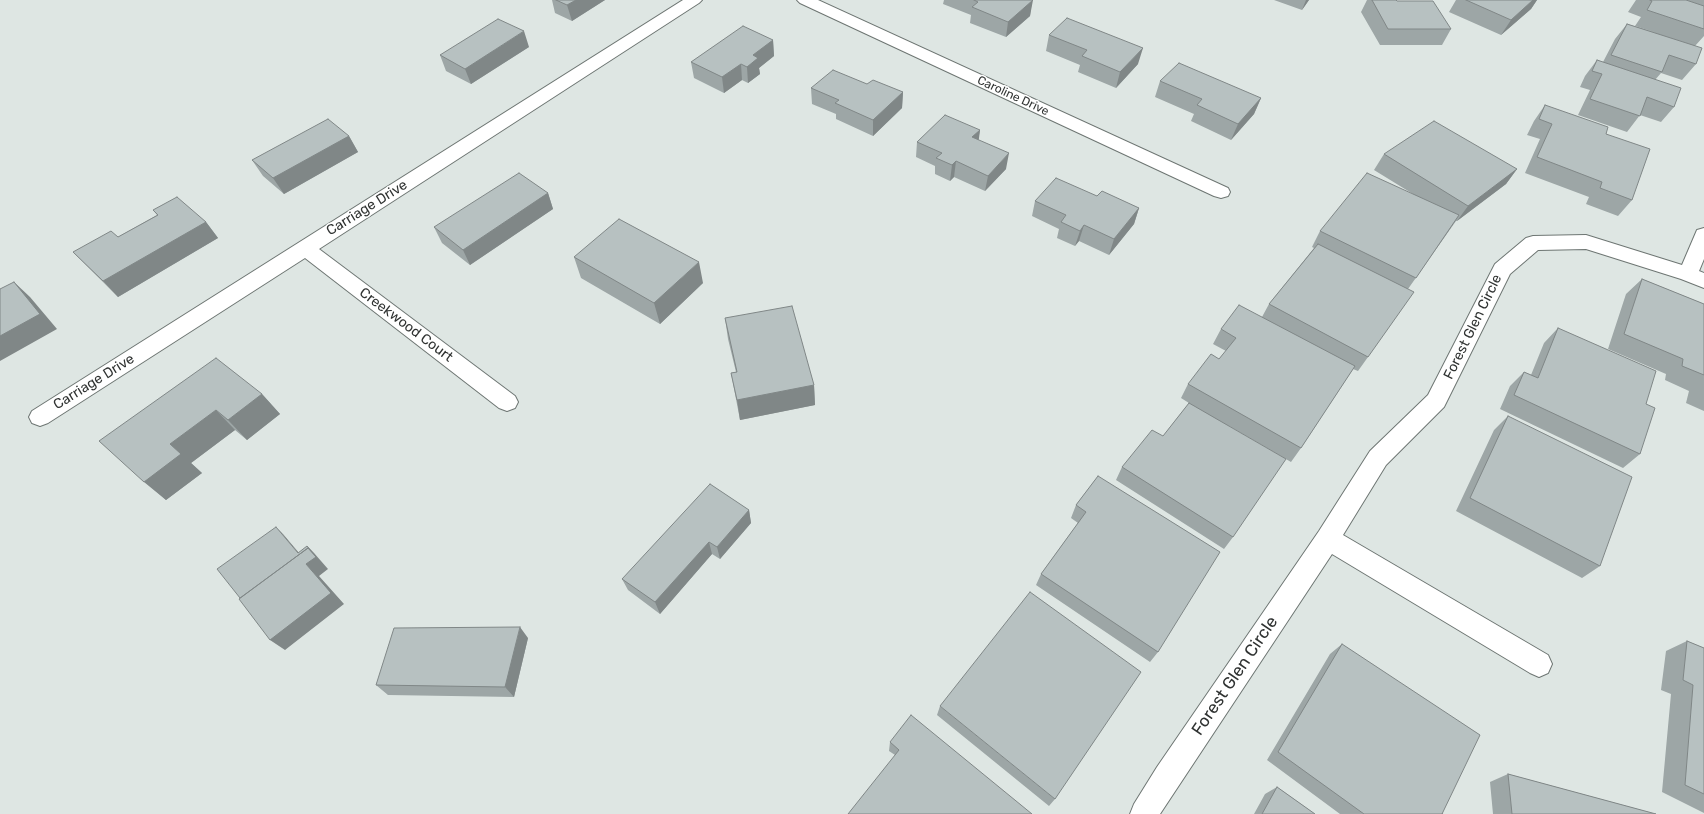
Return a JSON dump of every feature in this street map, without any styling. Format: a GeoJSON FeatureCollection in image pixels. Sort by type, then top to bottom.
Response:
{"type":"FeatureCollection","features":[{"type":"Feature","properties":{"kind":"street","name":"Carriage Drive"},"geometry":{"type":"LineString","coordinates":[[40,417],[694,0]]}},
{"type":"Feature","properties":{"kind":"street","name":"Caroline Drive"},"geometry":{"type":"LineString","coordinates":[[805,0],[1221,192]]}},
{"type":"Feature","properties":{"kind":"street"},"geometry":{"type":"LineString","coordinates":[[1696,277],[1704,235]]}},
{"type":"Feature","properties":{"kind":"street","name":"Forest Glen Circle"},"geometry":{"type":"LineString","coordinates":[[1144,814],[1167,777],[1328,539],[1378,458],[1436,401],[1502,269],[1533,243],[1586,242],[1696,277]]}},
{"type":"Feature","properties":{"kind":"street","name":"Creekwood Court"},"geometry":{"type":"LineString","coordinates":[[305,248],[507,402]]}},
{"type":"Feature","properties":{"kind":"street"},"geometry":{"type":"LineString","coordinates":[[1328,539],[1539,664]]}},
{"type":"Feature","properties":{"kind":"building"},"geometry":{"type":"Polygon","coordinates":[[[556,0],[576,0],[567,5],[556,0]]]}},
{"type":"Feature","properties":{"kind":"building"},"geometry":{"type":"Polygon","coordinates":[[[974,0],[1033,0],[1008,22],[972,7],[978,2],[974,0]]]}},
{"type":"Feature","properties":{"kind":"building"},"geometry":{"type":"Polygon","coordinates":[[[1372,0],[1433,1],[1451,29],[1388,29],[1372,0]]]}},
{"type":"Feature","properties":{"kind":"building"},"geometry":{"type":"Polygon","coordinates":[[[1466,0],[1533,0],[1511,20],[1466,0]]]}},
{"type":"Feature","properties":{"kind":"building"},"geometry":{"type":"Polygon","coordinates":[[[1650,0],[1686,0],[1704,6],[1704,29],[1647,10],[1652,1],[1650,0]]]}},
{"type":"Feature","properties":{"kind":"building"},"geometry":{"type":"Polygon","coordinates":[[[1067,18],[1143,48],[1120,72],[1082,56],[1087,50],[1049,35],[1067,18]]]}},
{"type":"Feature","properties":{"kind":"building"},"geometry":{"type":"Polygon","coordinates":[[[498,19],[524,31],[465,69],[440,55],[498,19]]]}},
{"type":"Feature","properties":{"kind":"building"},"geometry":{"type":"Polygon","coordinates":[[[1627,24],[1702,48],[1696,64],[1669,55],[1662,72],[1611,55],[1627,24]]]}},
{"type":"Feature","properties":{"kind":"building"},"geometry":{"type":"Polygon","coordinates":[[[743,26],[773,40],[753,55],[758,58],[747,67],[741,64],[722,77],[691,62],[743,26]]]}},
{"type":"Feature","properties":{"kind":"building"},"geometry":{"type":"Polygon","coordinates":[[[1597,60],[1681,88],[1674,107],[1647,97],[1640,116],[1590,99],[1602,74],[1592,71],[1597,60]]]}},
{"type":"Feature","properties":{"kind":"building"},"geometry":{"type":"Polygon","coordinates":[[[1179,63],[1261,98],[1238,124],[1197,105],[1202,99],[1160,81],[1179,63]]]}},
{"type":"Feature","properties":{"kind":"building"},"geometry":{"type":"Polygon","coordinates":[[[833,70],[867,84],[873,80],[903,92],[873,120],[835,103],[839,100],[811,88],[833,70]]]}},
{"type":"Feature","properties":{"kind":"building"},"geometry":{"type":"Polygon","coordinates":[[[1545,105],[1608,127],[1606,134],[1650,149],[1632,200],[1600,188],[1602,182],[1537,157],[1552,124],[1539,119],[1545,105]]]}},
{"type":"Feature","properties":{"kind":"building"},"geometry":{"type":"Polygon","coordinates":[[[945,115],[980,130],[972,137],[1009,153],[988,176],[956,161],[952,165],[936,158],[942,153],[917,142],[945,115]]]}},
{"type":"Feature","properties":{"kind":"building"},"geometry":{"type":"Polygon","coordinates":[[[328,119],[349,136],[273,178],[252,160],[328,119]]]}},
{"type":"Feature","properties":{"kind":"building"},"geometry":{"type":"Polygon","coordinates":[[[1434,121],[1517,169],[1468,206],[1384,154],[1434,121]]]}},
{"type":"Feature","properties":{"kind":"building"},"geometry":{"type":"Polygon","coordinates":[[[519,173],[548,193],[463,250],[434,227],[519,173]]]}},
{"type":"Feature","properties":{"kind":"building"},"geometry":{"type":"Polygon","coordinates":[[[1367,173],[1459,215],[1416,278],[1320,231],[1367,173]]]}},
{"type":"Feature","properties":{"kind":"building"},"geometry":{"type":"Polygon","coordinates":[[[1056,178],[1097,196],[1102,191],[1139,208],[1114,239],[1084,225],[1080,231],[1061,222],[1066,215],[1035,201],[1056,178]]]}},
{"type":"Feature","properties":{"kind":"building"},"geometry":{"type":"Polygon","coordinates":[[[177,197],[206,222],[103,281],[73,252],[111,231],[118,237],[158,215],[153,210],[177,197]]]}},
{"type":"Feature","properties":{"kind":"building"},"geometry":{"type":"Polygon","coordinates":[[[619,219],[699,262],[654,303],[574,257],[619,219]]]}},
{"type":"Feature","properties":{"kind":"building"},"geometry":{"type":"Polygon","coordinates":[[[1318,244],[1414,292],[1368,357],[1269,304],[1318,244]]]}},
{"type":"Feature","properties":{"kind":"building"},"geometry":{"type":"Polygon","coordinates":[[[1642,279],[1704,304],[1704,375],[1682,366],[1683,359],[1624,334],[1642,279]]]}},
{"type":"Feature","properties":{"kind":"building"},"geometry":{"type":"Polygon","coordinates":[[[14,282],[40,314],[0,336],[0,289],[14,282]]]}},
{"type":"Feature","properties":{"kind":"building"},"geometry":{"type":"Polygon","coordinates":[[[1239,305],[1355,366],[1301,448],[1188,384],[1211,354],[1219,359],[1236,338],[1221,329],[1239,305]]]}},
{"type":"Feature","properties":{"kind":"building"},"geometry":{"type":"Polygon","coordinates":[[[792,306],[814,385],[737,400],[731,373],[737,372],[725,318],[792,306]]]}},
{"type":"Feature","properties":{"kind":"building"},"geometry":{"type":"Polygon","coordinates":[[[1558,328],[1656,371],[1646,404],[1655,408],[1640,454],[1514,395],[1524,372],[1538,378],[1558,328]]]}},
{"type":"Feature","properties":{"kind":"building"},"geometry":{"type":"Polygon","coordinates":[[[216,358],[262,394],[228,420],[216,410],[170,444],[181,454],[144,482],[99,441],[216,358]]]}},
{"type":"Feature","properties":{"kind":"building"},"geometry":{"type":"Polygon","coordinates":[[[1189,403],[1286,459],[1233,537],[1122,467],[1152,430],[1163,436],[1189,403]]]}},
{"type":"Feature","properties":{"kind":"building"},"geometry":{"type":"Polygon","coordinates":[[[1508,416],[1632,477],[1600,566],[1470,498],[1508,416]]]}},
{"type":"Feature","properties":{"kind":"building"},"geometry":{"type":"Polygon","coordinates":[[[1098,476],[1220,552],[1158,652],[1041,574],[1086,512],[1076,505],[1098,476]]]}},
{"type":"Feature","properties":{"kind":"building"},"geometry":{"type":"Polygon","coordinates":[[[710,484],[749,510],[717,547],[709,542],[655,602],[622,579],[710,484]]]}},
{"type":"Feature","properties":{"kind":"building"},"geometry":{"type":"Polygon","coordinates":[[[276,527],[298,553],[307,546],[314,554],[308,548],[240,598],[217,569],[276,527]]]}},
{"type":"Feature","properties":{"kind":"building"},"geometry":{"type":"Polygon","coordinates":[[[308,548],[316,557],[306,564],[331,593],[270,640],[239,599],[308,548]]]}},
{"type":"Feature","properties":{"kind":"building"},"geometry":{"type":"Polygon","coordinates":[[[1030,592],[1141,672],[1055,799],[940,706],[1030,592]]]}},
{"type":"Feature","properties":{"kind":"building"},"geometry":{"type":"Polygon","coordinates":[[[520,627],[505,687],[376,685],[394,628],[520,627]]]}},
{"type":"Feature","properties":{"kind":"building"},"geometry":{"type":"Polygon","coordinates":[[[1687,641],[1704,648],[1704,794],[1685,785],[1693,685],[1683,680],[1687,641]]]}},
{"type":"Feature","properties":{"kind":"building"},"geometry":{"type":"Polygon","coordinates":[[[1342,644],[1480,735],[1442,814],[1364,814],[1278,752],[1342,644]]]}},
{"type":"Feature","properties":{"kind":"building"},"geometry":{"type":"Polygon","coordinates":[[[911,715],[1032,814],[848,814],[899,750],[890,742],[911,715]]]}},
{"type":"Feature","properties":{"kind":"building"},"geometry":{"type":"Polygon","coordinates":[[[1508,774],[1656,814],[1512,814],[1508,774]]]}},
{"type":"Feature","properties":{"kind":"building"},"geometry":{"type":"Polygon","coordinates":[[[1277,787],[1315,814],[1262,814],[1277,787]]]}}]}
